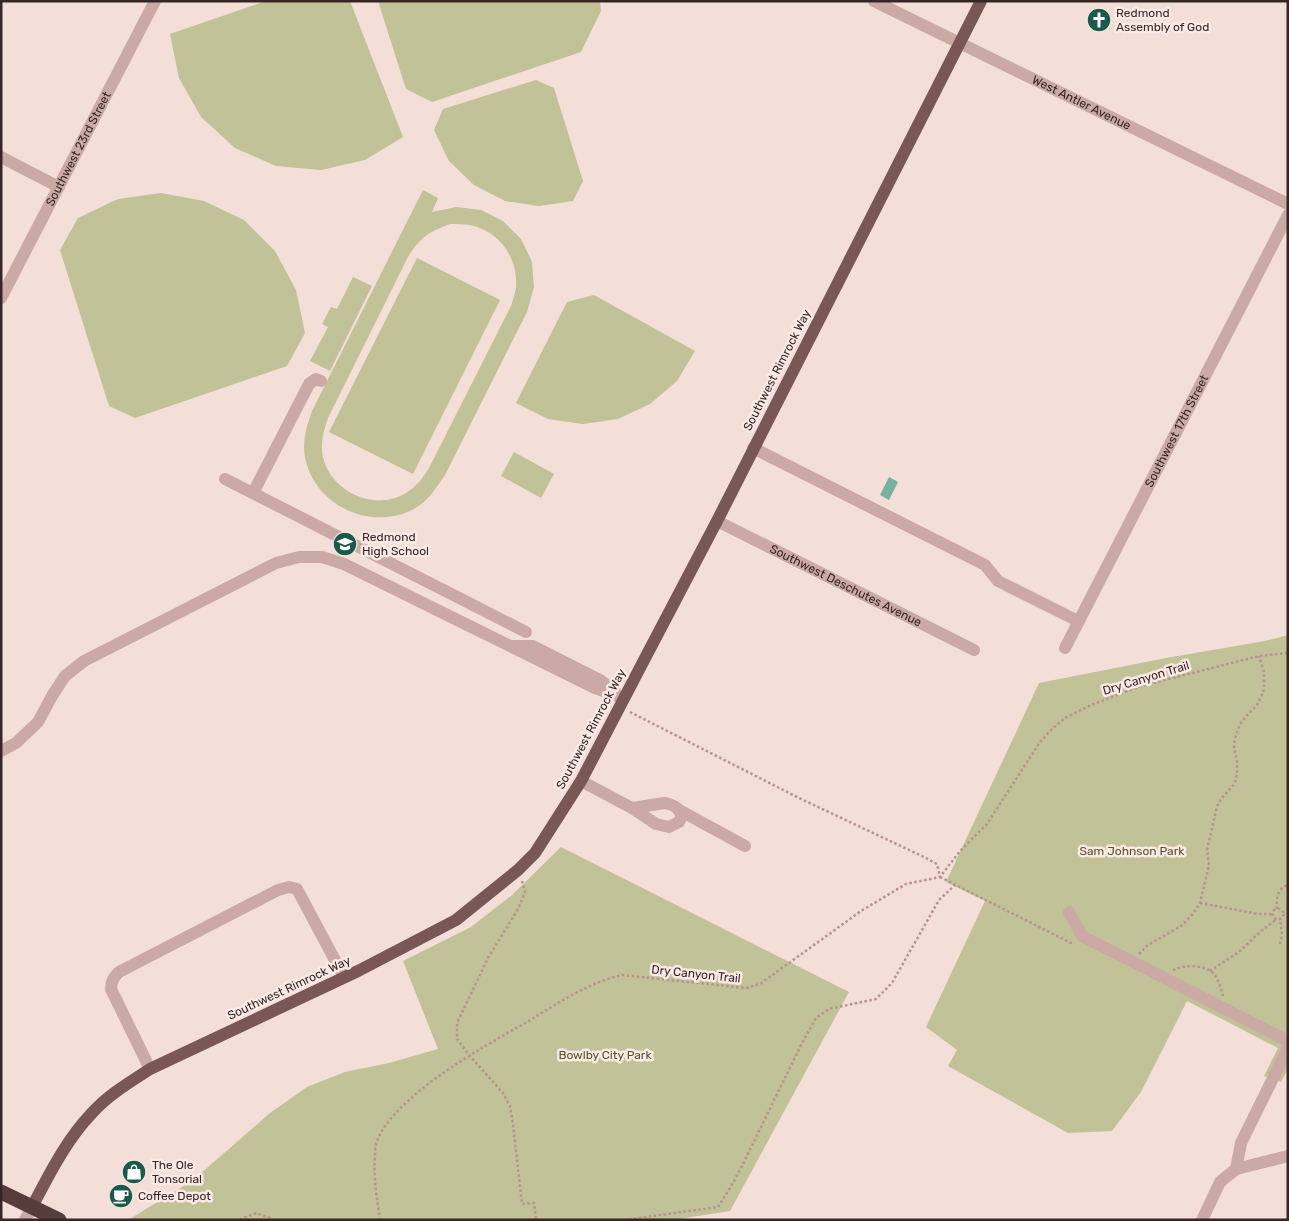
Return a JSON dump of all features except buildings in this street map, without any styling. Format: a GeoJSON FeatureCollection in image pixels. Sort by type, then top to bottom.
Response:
{"type":"FeatureCollection","features":[{"type":"Feature","properties":{"kind":"highway"},"geometry":{"type":"LineString","coordinates":[[1,1192],[28,1214],[59,1220]]}},
{"type":"Feature","properties":{"kind":"main road","name":"Southwest Rimrock Way"},"geometry":{"type":"LineString","coordinates":[[28,1214],[69,1141],[92,1112],[120,1089],[150,1069],[344,977],[456,920],[518,870],[535,853],[581,781],[716,521],[980,1]]}},
{"type":"Feature","properties":{"kind":"street","name":"Southwest 23rd Street"},"geometry":{"type":"LineString","coordinates":[[1,298],[155,1]]}},
{"type":"Feature","properties":{"kind":"street","name":"West Antler Avenue"},"geometry":{"type":"LineString","coordinates":[[874,1],[1288,204]]}},
{"type":"Feature","properties":{"kind":"street"},"geometry":{"type":"LineString","coordinates":[[1,157],[59,187]]}},
{"type":"Feature","properties":{"kind":"street","name":"Southwest 17th Street"},"geometry":{"type":"LineString","coordinates":[[1065,648],[1288,214]]}},
{"type":"Feature","properties":{"kind":"street"},"geometry":{"type":"LineString","coordinates":[[253,493],[309,384],[316,379],[322,381]]}},
{"type":"Feature","properties":{"kind":"street"},"geometry":{"type":"LineString","coordinates":[[753,448],[985,565],[998,581],[1078,621]]}},
{"type":"Feature","properties":{"kind":"street"},"geometry":{"type":"LineString","coordinates":[[226,479],[526,632]]}},
{"type":"Feature","properties":{"kind":"street","name":"Southwest Deschutes Avenue"},"geometry":{"type":"LineString","coordinates":[[716,521],[974,650]]}},
{"type":"Feature","properties":{"kind":"street"},"geometry":{"type":"LineString","coordinates":[[1,751],[16,743],[38,722],[65,676],[84,661],[276,563],[299,557],[322,557],[344,564],[622,702]]}},
{"type":"Feature","properties":{"kind":"street"},"geometry":{"type":"LineString","coordinates":[[581,781],[632,808],[656,824],[669,827],[679,822],[682,816],[681,811]]}},
{"type":"Feature","properties":{"kind":"street"},"geometry":{"type":"LineString","coordinates":[[632,808],[665,803],[674,806],[745,846]]}},
{"type":"Feature","properties":{"kind":"street"},"geometry":{"type":"LineString","coordinates":[[150,1069],[111,989],[114,977],[120,972],[278,890],[289,887],[297,889],[344,977]]}},
{"type":"Feature","properties":{"kind":"street"},"geometry":{"type":"LineString","coordinates":[[1069,912],[1082,936],[1288,1041]]}},
{"type":"Feature","properties":{"kind":"street"},"geometry":{"type":"LineString","coordinates":[[1236,1168],[1241,1143],[1288,1048]]}},
{"type":"Feature","properties":{"kind":"street"},"geometry":{"type":"LineString","coordinates":[[1202,1220],[1220,1182],[1236,1168],[1288,1156]]}},
{"type":"Feature","properties":{"kind":"path","name":"Dry Canyon Trail"},"geometry":{"type":"LineString","coordinates":[[380,1220],[374,1171],[376,1145],[385,1127],[400,1108],[469,1055],[571,996],[605,979],[622,975],[746,988],[760,984],[860,911],[906,884],[940,877],[960,851],[987,824],[1040,742],[1065,718],[1091,705],[1142,686],[1260,656],[1288,653]]}},
{"type":"Feature","properties":{"kind":"path"},"geometry":{"type":"LineString","coordinates":[[1260,656],[1264,672],[1263,693],[1257,705],[1240,724],[1235,738],[1237,774],[1235,783],[1221,799],[1218,806],[1207,850],[1209,865],[1200,902],[1258,914],[1273,914]]}},
{"type":"Feature","properties":{"kind":"path"},"geometry":{"type":"LineString","coordinates":[[622,702],[790,793],[937,864],[940,877]]}},
{"type":"Feature","properties":{"kind":"path"},"geometry":{"type":"LineString","coordinates":[[518,870],[526,892],[518,909],[488,958],[457,1024],[457,1039],[503,1094],[510,1106],[514,1124],[522,1204],[534,1203],[536,1220]]}},
{"type":"Feature","properties":{"kind":"path"},"geometry":{"type":"LineString","coordinates":[[624,1220],[718,1207],[737,1174],[816,1018],[829,1009],[876,999],[892,983],[939,900],[955,884]]}},
{"type":"Feature","properties":{"kind":"path"},"geometry":{"type":"LineString","coordinates":[[1277,909],[1277,894],[1288,885]]}},
{"type":"Feature","properties":{"kind":"path"},"geometry":{"type":"LineString","coordinates":[[1273,914],[1274,910],[1277,909]]}},
{"type":"Feature","properties":{"kind":"path"},"geometry":{"type":"LineString","coordinates":[[1277,909],[1284,912]]}},
{"type":"Feature","properties":{"kind":"path"},"geometry":{"type":"LineString","coordinates":[[1210,971],[1240,951],[1260,931],[1284,915],[1284,912],[1288,910]]}},
{"type":"Feature","properties":{"kind":"path"},"geometry":{"type":"LineString","coordinates":[[1273,914],[1274,918],[1278,919],[1282,935],[1280,944]]}},
{"type":"Feature","properties":{"kind":"path"},"geometry":{"type":"LineString","coordinates":[[1160,976],[1176,968],[1191,967],[1210,971],[1214,974],[1224,997],[1223,1008]]}},
{"type":"Feature","properties":{"kind":"path"},"geometry":{"type":"LineString","coordinates":[[240,1220],[256,1213],[275,1220]]}},
{"type":"Feature","properties":{"kind":"green space"},"geometry":{"type":"Polygon","coordinates":[[[266,1],[350,1],[403,137],[365,160],[321,170],[276,166],[235,148],[201,117],[179,78],[170,34],[266,1]]]}},
{"type":"Feature","properties":{"kind":"green space"},"geometry":{"type":"Polygon","coordinates":[[[378,1],[600,1],[601,11],[581,52],[432,102],[406,89],[378,1]]]}},
{"type":"Feature","properties":{"kind":"green space"},"geometry":{"type":"Polygon","coordinates":[[[536,80],[554,88],[583,181],[573,201],[539,206],[505,201],[474,185],[449,161],[434,130],[443,109],[536,80]]]}},
{"type":"Feature","properties":{"kind":"green space"},"geometry":{"type":"Polygon","coordinates":[[[423,190],[438,198],[432,212],[456,207],[481,210],[503,221],[521,239],[532,262],[534,287],[527,312],[445,475],[423,502],[414,509],[397,515],[380,517],[346,510],[332,501],[320,489],[310,474],[305,457],[305,439],[312,411],[423,190]],[[450,224],[426,235],[409,255],[325,426],[322,452],[326,465],[342,487],[366,499],[393,499],[410,491],[422,479],[512,304],[516,287],[516,276],[514,266],[505,247],[498,239],[480,228],[470,225],[450,224]]]}},
{"type":"Feature","properties":{"kind":"green space"},"geometry":{"type":"Polygon","coordinates":[[[161,193],[204,201],[244,220],[275,251],[296,290],[305,333],[287,366],[135,418],[109,406],[60,250],[78,218],[118,199],[161,193]]]}},
{"type":"Feature","properties":{"kind":"green space"},"geometry":{"type":"Polygon","coordinates":[[[417,258],[500,300],[413,474],[329,432],[417,258]]]}},
{"type":"Feature","properties":{"kind":"green space"},"geometry":{"type":"Polygon","coordinates":[[[353,277],[372,286],[330,371],[310,361],[328,327],[322,324],[331,307],[337,309],[353,277]]]}},
{"type":"Feature","properties":{"kind":"green space"},"geometry":{"type":"Polygon","coordinates":[[[594,295],[695,351],[677,381],[650,404],[618,419],[583,424],[548,419],[516,403],[567,302],[594,295]]]}},
{"type":"Feature","properties":{"kind":"green space"},"geometry":{"type":"Polygon","coordinates":[[[514,452],[554,474],[541,498],[501,476],[514,452]]]}},
{"type":"Feature","properties":{"kind":"green space","name":"Sam Johnson Park"},"geometry":{"type":"Polygon","coordinates":[[[1288,635],[1288,1069],[1281,1082],[1264,1076],[1278,1048],[1187,1001],[1141,1092],[1112,1131],[1068,1133],[948,1066],[957,1050],[926,1027],[985,901],[946,882],[1039,683],[1265,641],[1288,635]]]}},
{"type":"Feature","properties":{"kind":"green space","name":"Bowlby City Park"},"geometry":{"type":"Polygon","coordinates":[[[561,847],[849,992],[730,1211],[672,1220],[128,1220],[192,1181],[270,1113],[307,1087],[345,1072],[389,1063],[438,1049],[403,961],[471,927],[512,895],[561,847]]]}},
{"type":"Feature","properties":{"kind":"water"},"geometry":{"type":"Polygon","coordinates":[[[889,477],[898,482],[889,500],[880,495],[889,477]]]}},
{"type":"Feature","properties":{"kind":"place","name":"Redmond Assembly of God"},"geometry":{"type":"Point","coordinates":[1099,20]}},
{"type":"Feature","properties":{"kind":"place","name":"Redmond High School"},"geometry":{"type":"Point","coordinates":[345,544]}},
{"type":"Feature","properties":{"kind":"place","name":"The Ole Tonsorial"},"geometry":{"type":"Point","coordinates":[134,1172]}},
{"type":"Feature","properties":{"kind":"place","name":"Coffee Depot"},"geometry":{"type":"Point","coordinates":[121,1196]}}]}
